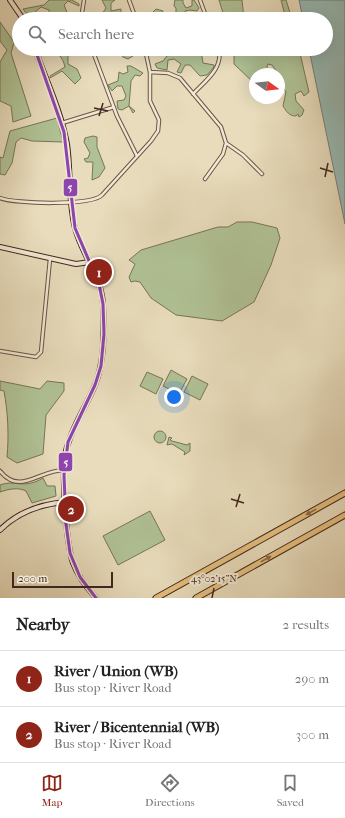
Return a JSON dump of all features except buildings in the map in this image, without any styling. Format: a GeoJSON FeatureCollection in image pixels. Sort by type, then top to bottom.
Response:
{"type":"FeatureCollection","features":[{"type":"Feature","properties":{"kind":"highway"},"geometry":{"type":"LineString","coordinates":[[156,598],[345,493]]}},
{"type":"Feature","properties":{"kind":"highway"},"geometry":{"type":"LineString","coordinates":[[196,598],[345,515]]}},
{"type":"Feature","properties":{"kind":"street"},"geometry":{"type":"LineString","coordinates":[[10,0],[18,12]]}},
{"type":"Feature","properties":{"kind":"street"},"geometry":{"type":"LineString","coordinates":[[82,12],[84,0]]}},
{"type":"Feature","properties":{"kind":"street"},"geometry":{"type":"LineString","coordinates":[[130,0],[134,12]]}},
{"type":"Feature","properties":{"kind":"street"},"geometry":{"type":"LineString","coordinates":[[200,0],[204,12]]}},
{"type":"Feature","properties":{"kind":"street"},"geometry":{"type":"LineString","coordinates":[[37,56],[62,123],[68,149],[72,202],[77,234],[99,280],[102,296],[103,330],[100,368],[95,385],[68,445],[64,470],[69,542],[72,561],[82,580],[96,598]]}},
{"type":"Feature","properties":{"kind":"street"},"geometry":{"type":"LineString","coordinates":[[95,56],[114,107],[137,156]]}},
{"type":"Feature","properties":{"kind":"street"},"geometry":{"type":"LineString","coordinates":[[0,198],[16,202],[72,202],[100,197],[151,141],[159,128],[158,116],[150,101],[150,72],[147,56]]}},
{"type":"Feature","properties":{"kind":"street"},"geometry":{"type":"LineString","coordinates":[[193,94],[219,65],[220,56]]}},
{"type":"Feature","properties":{"kind":"street"},"geometry":{"type":"LineString","coordinates":[[150,72],[174,75],[180,78],[221,127],[226,144],[223,154],[205,179]]}},
{"type":"Feature","properties":{"kind":"street"},"geometry":{"type":"LineString","coordinates":[[62,123],[114,107]]}},
{"type":"Feature","properties":{"kind":"street"},"geometry":{"type":"LineString","coordinates":[[226,144],[243,155],[262,174]]}},
{"type":"Feature","properties":{"kind":"street"},"geometry":{"type":"LineString","coordinates":[[0,247],[76,264],[90,262]]}},
{"type":"Feature","properties":{"kind":"street"},"geometry":{"type":"LineString","coordinates":[[0,351],[36,357],[41,352],[50,259]]}},
{"type":"Feature","properties":{"kind":"street"},"geometry":{"type":"LineString","coordinates":[[0,471],[8,479],[19,482],[27,482],[49,472],[64,470]]}},
{"type":"Feature","properties":{"kind":"street"},"geometry":{"type":"LineString","coordinates":[[0,530],[14,518],[30,510],[45,504],[66,502]]}},
{"type":"Feature","properties":{"kind":"green space"},"geometry":{"type":"Polygon","coordinates":[[[49,0],[72,0],[79,4],[79,6],[68,1],[64,5],[67,12],[49,12],[49,10],[41,7],[35,12],[25,12],[23,9],[44,5],[49,0]]]}},
{"type":"Feature","properties":{"kind":"green space"},"geometry":{"type":"Polygon","coordinates":[[[102,0],[115,0],[111,3],[111,11],[121,9],[121,12],[103,12],[106,8],[102,0]]]}},
{"type":"Feature","properties":{"kind":"green space"},"geometry":{"type":"Polygon","coordinates":[[[175,0],[183,0],[186,8],[192,6],[192,0],[194,0],[199,8],[197,11],[190,10],[185,12],[176,12],[176,8],[174,6],[175,0]]]}},
{"type":"Feature","properties":{"kind":"green space"},"geometry":{"type":"Polygon","coordinates":[[[219,0],[242,0],[243,12],[223,12],[219,0]]]}},
{"type":"Feature","properties":{"kind":"green space"},"geometry":{"type":"Polygon","coordinates":[[[281,0],[286,0],[290,12],[284,12],[281,0]]]}},
{"type":"Feature","properties":{"kind":"green space"},"geometry":{"type":"Polygon","coordinates":[[[156,9],[163,11],[163,12],[153,12],[156,9]]]}},
{"type":"Feature","properties":{"kind":"green space"},"geometry":{"type":"Polygon","coordinates":[[[0,22],[12,39],[11,53],[31,116],[13,122],[11,106],[0,101],[0,62],[7,50],[0,41],[0,22]]]}},
{"type":"Feature","properties":{"kind":"green space"},"geometry":{"type":"Polygon","coordinates":[[[60,56],[68,56],[68,64],[77,69],[81,78],[75,84],[62,71],[50,78],[50,76],[65,67],[60,56]]]}},
{"type":"Feature","properties":{"kind":"green space"},"geometry":{"type":"Polygon","coordinates":[[[122,56],[133,56],[128,59],[122,56]]]}},
{"type":"Feature","properties":{"kind":"green space"},"geometry":{"type":"Polygon","coordinates":[[[167,56],[202,56],[203,63],[214,65],[214,67],[207,75],[200,76],[190,65],[185,65],[181,73],[177,72],[181,64],[174,59],[168,60],[167,70],[157,68],[155,64],[163,61],[167,56]]]}},
{"type":"Feature","properties":{"kind":"green space"},"geometry":{"type":"Polygon","coordinates":[[[234,56],[301,56],[309,92],[304,96],[301,91],[295,94],[296,101],[304,110],[302,115],[299,117],[298,114],[296,116],[292,115],[287,112],[283,106],[285,104],[286,92],[285,68],[274,68],[272,65],[268,64],[267,68],[249,68],[249,78],[234,64],[234,56]]]}},
{"type":"Feature","properties":{"kind":"green space"},"geometry":{"type":"Polygon","coordinates":[[[127,66],[131,66],[143,73],[140,76],[135,75],[131,81],[129,106],[122,110],[118,109],[117,101],[124,100],[126,96],[122,86],[117,86],[112,91],[108,85],[118,81],[119,72],[123,74],[128,72],[127,66]]]}},
{"type":"Feature","properties":{"kind":"green space"},"geometry":{"type":"Polygon","coordinates":[[[129,106],[135,111],[133,113],[129,106]]]}},
{"type":"Feature","properties":{"kind":"green space"},"geometry":{"type":"Polygon","coordinates":[[[57,118],[63,142],[32,141],[21,138],[16,142],[12,163],[5,175],[0,174],[0,157],[3,158],[10,131],[57,118]]]}},
{"type":"Feature","properties":{"kind":"green space"},"geometry":{"type":"Polygon","coordinates":[[[93,136],[97,137],[97,147],[105,168],[99,177],[92,180],[93,162],[86,162],[84,159],[88,158],[90,153],[84,142],[85,138],[93,136]]]}},
{"type":"Feature","properties":{"kind":"green space"},"geometry":{"type":"Polygon","coordinates":[[[237,222],[252,222],[277,228],[280,238],[271,265],[254,302],[222,321],[176,315],[151,298],[140,282],[131,282],[129,277],[135,264],[129,260],[141,250],[218,227],[228,227],[237,222]]]}},
{"type":"Feature","properties":{"kind":"green space"},"geometry":{"type":"Polygon","coordinates":[[[171,370],[187,379],[179,394],[163,386],[171,370]]]}},
{"type":"Feature","properties":{"kind":"green space"},"geometry":{"type":"Polygon","coordinates":[[[147,372],[163,379],[156,394],[140,386],[147,372]]]}},
{"type":"Feature","properties":{"kind":"green space"},"geometry":{"type":"Polygon","coordinates":[[[192,376],[208,384],[200,400],[184,392],[192,376]]]}},
{"type":"Feature","properties":{"kind":"green space"},"geometry":{"type":"Polygon","coordinates":[[[0,381],[40,389],[47,381],[64,383],[64,391],[46,415],[43,454],[17,463],[7,457],[7,416],[4,391],[0,390],[0,381]]]}},
{"type":"Feature","properties":{"kind":"green space"},"geometry":{"type":"Polygon","coordinates":[[[158,431],[162,431],[166,437],[162,443],[158,443],[154,439],[154,435],[158,431]]]}},
{"type":"Feature","properties":{"kind":"green space"},"geometry":{"type":"Polygon","coordinates":[[[169,437],[172,438],[170,440],[172,441],[187,445],[190,443],[190,451],[184,455],[185,452],[172,444],[167,445],[169,437]]]}},
{"type":"Feature","properties":{"kind":"green space"},"geometry":{"type":"Polygon","coordinates":[[[43,478],[47,486],[55,486],[56,496],[32,503],[26,491],[13,489],[0,492],[0,485],[6,483],[25,484],[36,482],[43,478]]]}},
{"type":"Feature","properties":{"kind":"green space"},"geometry":{"type":"Polygon","coordinates":[[[150,511],[165,540],[118,565],[103,536],[150,511]]]}},
{"type":"Feature","properties":{"kind":"water"},"geometry":{"type":"Polygon","coordinates":[[[299,0],[345,0],[345,224],[310,56],[333,56],[333,12],[302,12],[299,0]]]}},
{"type":"Feature","properties":{"kind":"transit line","name":"5"},"geometry":{"type":"LineString","coordinates":[[37,56],[64,132],[75,228],[99,284],[103,304],[104,334],[101,366],[95,385],[68,442],[64,475],[66,524],[70,553],[80,577],[96,598]]}},
{"type":"Feature","properties":{"kind":"place","name":"River / Union (WB)"},"geometry":{"type":"Point","coordinates":[99,272]}},
{"type":"Feature","properties":{"kind":"place","name":"River / Bicentennial (WB)"},"geometry":{"type":"Point","coordinates":[71,509]}}]}
